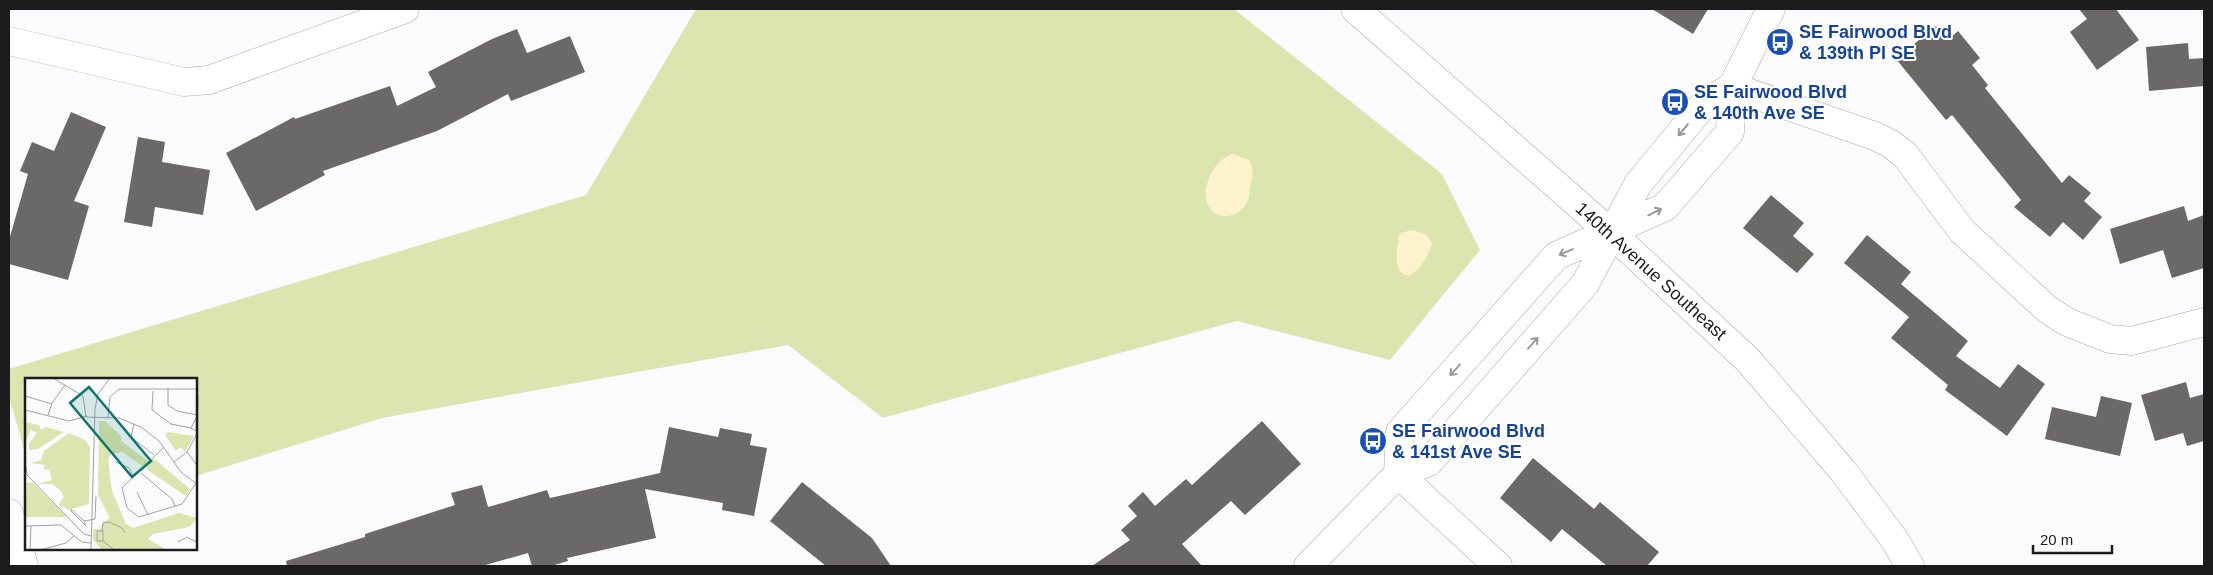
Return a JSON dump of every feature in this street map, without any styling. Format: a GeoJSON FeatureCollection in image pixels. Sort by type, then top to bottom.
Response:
{"type":"FeatureCollection","features":[{"type":"Feature","properties":{"kind":"street"},"geometry":{"type":"LineString","coordinates":[[9,41],[184,82],[209,80],[405,9]]}},
{"type":"Feature","properties":{"kind":"street","name":"140th Avenue Southeast"},"geometry":{"type":"LineString","coordinates":[[1355,9],[1611,233],[1748,360],[1843,471],[1894,539],[1910,566]]}},
{"type":"Feature","properties":{"kind":"street"},"geometry":{"type":"LineString","coordinates":[[1398,474],[1400,432],[1556,256],[1611,233],[1665,207],[1730,132],[1732,87],[1771,9]]}},
{"type":"Feature","properties":{"kind":"street"},"geometry":{"type":"LineString","coordinates":[[1308,566],[1398,474],[1429,462],[1585,284],[1638,184],[1704,104],[1732,87]]}},
{"type":"Feature","properties":{"kind":"street"},"geometry":{"type":"LineString","coordinates":[[1732,87],[1875,136],[1891,144],[1905,155],[1920,172],[1962,231],[2047,309],[2067,322],[2110,339],[2132,341],[2204,322]]}},
{"type":"Feature","properties":{"kind":"street"},"geometry":{"type":"LineString","coordinates":[[1398,474],[1498,566]]}},
{"type":"Feature","properties":{"kind":"street"},"geometry":{"type":"LineString","coordinates":[[9,513],[24,566]]}},
{"type":"Feature","properties":{"kind":"green space"},"geometry":{"type":"Polygon","coordinates":[[[696,9],[1234,9],[1442,174],[1480,250],[1390,360],[1237,321],[883,418],[788,345],[382,418],[198,475],[198,378],[25,378],[25,453],[9,397],[9,369],[586,195],[696,9]]]}},
{"type":"Feature","properties":{"kind":"sand"},"geometry":{"type":"Polygon","coordinates":[[[1233,154],[1249,160],[1251,164],[1252,173],[1249,196],[1247,203],[1238,212],[1226,216],[1219,215],[1209,207],[1206,200],[1207,184],[1214,168],[1226,157],[1233,154]]]}},
{"type":"Feature","properties":{"kind":"sand"},"geometry":{"type":"Polygon","coordinates":[[[1413,230],[1427,235],[1432,244],[1418,269],[1411,274],[1405,275],[1400,271],[1397,262],[1400,233],[1413,230]]]}},
{"type":"Feature","properties":{"kind":"building"},"geometry":{"type":"Polygon","coordinates":[[[1652,9],[1708,9],[1693,34],[1652,9]]]}},
{"type":"Feature","properties":{"kind":"building"},"geometry":{"type":"Polygon","coordinates":[[[2079,9],[2116,9],[2139,40],[2097,70],[2070,32],[2087,19],[2079,9]]]}},
{"type":"Feature","properties":{"kind":"building"},"geometry":{"type":"Polygon","coordinates":[[[1936,26],[1948,40],[1958,31],[1980,58],[1972,65],[1988,85],[1985,88],[2062,183],[2069,175],[2091,193],[2084,201],[2102,217],[2083,240],[2063,222],[2050,237],[2014,207],[2021,200],[1952,115],[1946,120],[1896,59],[1936,26]]]}},
{"type":"Feature","properties":{"kind":"building"},"geometry":{"type":"Polygon","coordinates":[[[517,29],[527,53],[570,36],[585,72],[511,101],[508,94],[437,131],[323,171],[325,175],[256,211],[226,153],[294,117],[295,119],[390,86],[397,106],[436,87],[428,72],[492,39],[517,29]]]}},
{"type":"Feature","properties":{"kind":"building"},"geometry":{"type":"Polygon","coordinates":[[[2188,43],[2189,59],[2204,58],[2204,86],[2149,91],[2146,47],[2188,43]]]}},
{"type":"Feature","properties":{"kind":"building"},"geometry":{"type":"Polygon","coordinates":[[[71,112],[106,127],[74,201],[89,206],[68,280],[9,264],[9,240],[28,174],[20,171],[32,142],[54,151],[71,112]]]}},
{"type":"Feature","properties":{"kind":"building"},"geometry":{"type":"Polygon","coordinates":[[[138,137],[165,142],[162,162],[210,170],[203,215],[155,207],[152,227],[124,222],[138,137]]]}},
{"type":"Feature","properties":{"kind":"building"},"geometry":{"type":"Polygon","coordinates":[[[1771,195],[1804,223],[1793,236],[1814,254],[1797,273],[1743,228],[1771,195]]]}},
{"type":"Feature","properties":{"kind":"building"},"geometry":{"type":"Polygon","coordinates":[[[2184,206],[2188,221],[2204,215],[2204,268],[2172,278],[2163,250],[2120,264],[2110,229],[2184,206]]]}},
{"type":"Feature","properties":{"kind":"building"},"geometry":{"type":"Polygon","coordinates":[[[1867,235],[1911,272],[1901,284],[1968,341],[1956,356],[2000,388],[2018,364],[2045,384],[2007,436],[1945,390],[1948,385],[1891,338],[1909,317],[1844,263],[1867,235]]]}},
{"type":"Feature","properties":{"kind":"building"},"geometry":{"type":"Polygon","coordinates":[[[2186,382],[2190,398],[2204,394],[2204,441],[2187,446],[2183,433],[2155,441],[2141,395],[2186,382]]]}},
{"type":"Feature","properties":{"kind":"building"},"geometry":{"type":"Polygon","coordinates":[[[2101,396],[2132,403],[2120,456],[2045,439],[2052,407],[2096,417],[2101,396]]]}},
{"type":"Feature","properties":{"kind":"building"},"geometry":{"type":"Polygon","coordinates":[[[1262,421],[1301,464],[1245,515],[1231,501],[1182,544],[1202,566],[1092,566],[1130,540],[1121,530],[1137,516],[1128,506],[1143,492],[1155,506],[1186,479],[1192,485],[1262,421]]]}},
{"type":"Feature","properties":{"kind":"building"},"geometry":{"type":"Polygon","coordinates":[[[669,427],[718,437],[720,428],[752,434],[750,445],[767,448],[754,516],[722,510],[723,503],[645,489],[656,538],[567,558],[568,561],[551,566],[532,566],[528,553],[482,566],[287,566],[286,561],[365,537],[365,534],[455,505],[451,493],[482,485],[488,507],[547,490],[550,498],[660,473],[669,427]]]}},
{"type":"Feature","properties":{"kind":"building"},"geometry":{"type":"Polygon","coordinates":[[[1533,458],[1594,509],[1600,502],[1659,552],[1647,566],[1607,566],[1562,529],[1551,542],[1500,498],[1533,458]]]}},
{"type":"Feature","properties":{"kind":"building"},"geometry":{"type":"Polygon","coordinates":[[[802,482],[872,538],[891,566],[826,566],[770,521],[802,482]]]}},
{"type":"Feature","properties":{"kind":"place","name":"SE Fairwood Blvd & 139th Pl SE"},"geometry":{"type":"Point","coordinates":[1780,42]}},
{"type":"Feature","properties":{"kind":"place","name":"SE Fairwood Blvd & 140th Ave SE"},"geometry":{"type":"Point","coordinates":[1675,102]}},
{"type":"Feature","properties":{"kind":"place","name":"SE Fairwood Blvd & 141st Ave SE"},"geometry":{"type":"Point","coordinates":[1373,441]}}]}
